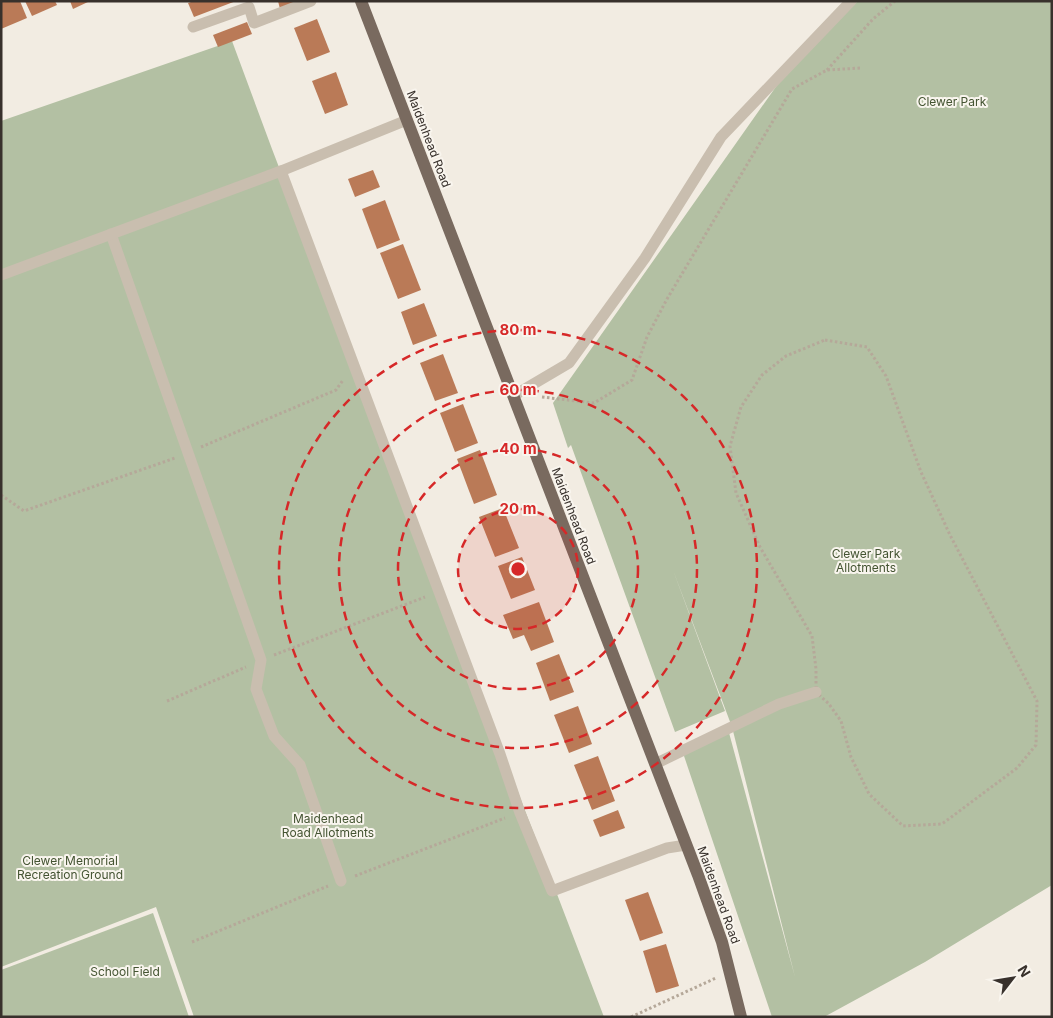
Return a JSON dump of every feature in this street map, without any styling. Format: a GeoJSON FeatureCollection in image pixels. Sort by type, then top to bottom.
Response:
{"type":"FeatureCollection","features":[{"type":"Feature","properties":{"kind":"main road","name":"Maidenhead Road"},"geometry":{"type":"LineString","coordinates":[[361,1],[686,845],[722,942],[741,1017]]}},
{"type":"Feature","properties":{"kind":"lane"},"geometry":{"type":"LineString","coordinates":[[193,28],[249,7],[254,22],[311,1]]}},
{"type":"Feature","properties":{"kind":"lane"},"geometry":{"type":"LineString","coordinates":[[512,396],[569,363],[645,258],[721,137],[851,1]]}},
{"type":"Feature","properties":{"kind":"lane"},"geometry":{"type":"LineString","coordinates":[[1,275],[280,171],[407,120]]}},
{"type":"Feature","properties":{"kind":"lane"},"geometry":{"type":"LineString","coordinates":[[280,171],[439,591],[520,812],[552,891],[667,848],[686,845]]}},
{"type":"Feature","properties":{"kind":"lane"},"geometry":{"type":"LineString","coordinates":[[112,234],[261,660],[256,689],[274,736],[300,765],[342,881]]}},
{"type":"Feature","properties":{"kind":"lane"},"geometry":{"type":"LineString","coordinates":[[655,764],[779,704],[816,692]]}},
{"type":"Feature","properties":{"kind":"path"},"geometry":{"type":"LineString","coordinates":[[542,397],[594,403],[632,380],[648,337],[666,299],[792,89],[827,70],[873,19],[896,1]]}},
{"type":"Feature","properties":{"kind":"path"},"geometry":{"type":"LineString","coordinates":[[827,70],[862,68]]}},
{"type":"Feature","properties":{"kind":"path"},"geometry":{"type":"LineString","coordinates":[[825,340],[867,347],[886,376],[925,481],[950,535],[1037,701],[1036,745],[1017,768],[942,824],[903,826],[869,794],[851,756],[841,721],[829,704],[816,692],[816,669],[812,636],[760,547],[736,493],[730,446],[741,407],[762,375],[786,356],[825,340]]}},
{"type":"Feature","properties":{"kind":"path"},"geometry":{"type":"LineString","coordinates":[[167,701],[261,660],[439,591]]}},
{"type":"Feature","properties":{"kind":"path"},"geometry":{"type":"LineString","coordinates":[[631,1017],[730,972]]}},
{"type":"Feature","properties":{"kind":"green space","name":"Clewer Park Allotments"},"geometry":{"type":"Polygon","coordinates":[[[858,1],[1052,1],[1052,885],[925,962],[824,1017],[772,1017],[683,753],[728,729],[795,977],[732,727],[673,570],[725,711],[675,732],[571,445],[568,448],[553,403],[806,44],[858,1]]]}},
{"type":"Feature","properties":{"kind":"green space","name":"Maidenhead Road Allotments"},"geometry":{"type":"Polygon","coordinates":[[[232,41],[604,1017],[194,1017],[156,907],[1,967],[1,121],[232,41]]]}},
{"type":"Feature","properties":{"kind":"green space","name":"School Field"},"geometry":{"type":"Polygon","coordinates":[[[153,913],[189,1017],[1,1017],[1,970],[153,913]]]}},
{"type":"Feature","properties":{"kind":"building"},"geometry":{"type":"Polygon","coordinates":[[[1,1],[20,1],[27,18],[1,29],[1,1]]]}},
{"type":"Feature","properties":{"kind":"building"},"geometry":{"type":"Polygon","coordinates":[[[25,1],[55,1],[57,5],[32,16],[25,1]]]}},
{"type":"Feature","properties":{"kind":"building"},"geometry":{"type":"Polygon","coordinates":[[[70,1],[90,1],[73,9],[70,1]]]}},
{"type":"Feature","properties":{"kind":"building"},"geometry":{"type":"Polygon","coordinates":[[[194,1],[236,1],[194,17],[188,3],[194,1]]]}},
{"type":"Feature","properties":{"kind":"building"},"geometry":{"type":"Polygon","coordinates":[[[278,1],[299,1],[280,9],[278,1]]]}},
{"type":"Feature","properties":{"kind":"building"},"geometry":{"type":"Polygon","coordinates":[[[317,19],[330,52],[307,61],[294,28],[317,19]]]}},
{"type":"Feature","properties":{"kind":"building"},"geometry":{"type":"Polygon","coordinates":[[[247,22],[252,34],[218,47],[213,35],[247,22]]]}},
{"type":"Feature","properties":{"kind":"building"},"geometry":{"type":"Polygon","coordinates":[[[336,72],[348,105],[325,114],[312,81],[336,72]]]}},
{"type":"Feature","properties":{"kind":"building"},"geometry":{"type":"Polygon","coordinates":[[[373,170],[380,187],[355,197],[348,179],[373,170]]]}},
{"type":"Feature","properties":{"kind":"building"},"geometry":{"type":"Polygon","coordinates":[[[385,200],[400,240],[377,249],[362,209],[385,200]]]}},
{"type":"Feature","properties":{"kind":"building"},"geometry":{"type":"Polygon","coordinates":[[[403,244],[421,290],[398,299],[380,253],[403,244]]]}},
{"type":"Feature","properties":{"kind":"building"},"geometry":{"type":"Polygon","coordinates":[[[424,303],[437,336],[413,345],[401,312],[424,303]]]}},
{"type":"Feature","properties":{"kind":"building"},"geometry":{"type":"Polygon","coordinates":[[[443,354],[458,393],[435,401],[420,363],[443,354]]]}},
{"type":"Feature","properties":{"kind":"building"},"geometry":{"type":"Polygon","coordinates":[[[463,404],[478,443],[455,452],[440,413],[463,404]]]}},
{"type":"Feature","properties":{"kind":"building"},"geometry":{"type":"Polygon","coordinates":[[[480,450],[497,495],[474,504],[457,459],[480,450]]]}},
{"type":"Feature","properties":{"kind":"building"},"geometry":{"type":"Polygon","coordinates":[[[503,508],[519,548],[495,557],[479,517],[503,508]]]}},
{"type":"Feature","properties":{"kind":"building"},"geometry":{"type":"Polygon","coordinates":[[[522,557],[535,590],[511,599],[498,566],[522,557]]]}},
{"type":"Feature","properties":{"kind":"building"},"geometry":{"type":"Polygon","coordinates":[[[539,602],[554,642],[531,651],[524,635],[513,639],[503,615],[539,602]]]}},
{"type":"Feature","properties":{"kind":"building"},"geometry":{"type":"Polygon","coordinates":[[[559,654],[574,692],[550,701],[536,663],[559,654]]]}},
{"type":"Feature","properties":{"kind":"building"},"geometry":{"type":"Polygon","coordinates":[[[578,706],[592,744],[569,753],[554,715],[578,706]]]}},
{"type":"Feature","properties":{"kind":"building"},"geometry":{"type":"Polygon","coordinates":[[[598,756],[615,801],[592,810],[574,765],[598,756]]]}},
{"type":"Feature","properties":{"kind":"building"},"geometry":{"type":"Polygon","coordinates":[[[618,810],[625,828],[600,837],[593,820],[618,810]]]}},
{"type":"Feature","properties":{"kind":"building"},"geometry":{"type":"Polygon","coordinates":[[[648,892],[663,933],[640,941],[625,900],[648,892]]]}},
{"type":"Feature","properties":{"kind":"building"},"geometry":{"type":"Polygon","coordinates":[[[666,944],[679,986],[656,993],[643,951],[666,944]]]}},
{"type":"Feature","properties":{"kind":"park label","name":"Clewer Park"},"geometry":{"type":"Point","coordinates":[952,101]}},
{"type":"Feature","properties":{"kind":"park label","name":"Clewer Memorial Recreation Ground"},"geometry":{"type":"Point","coordinates":[70,867]}}]}
